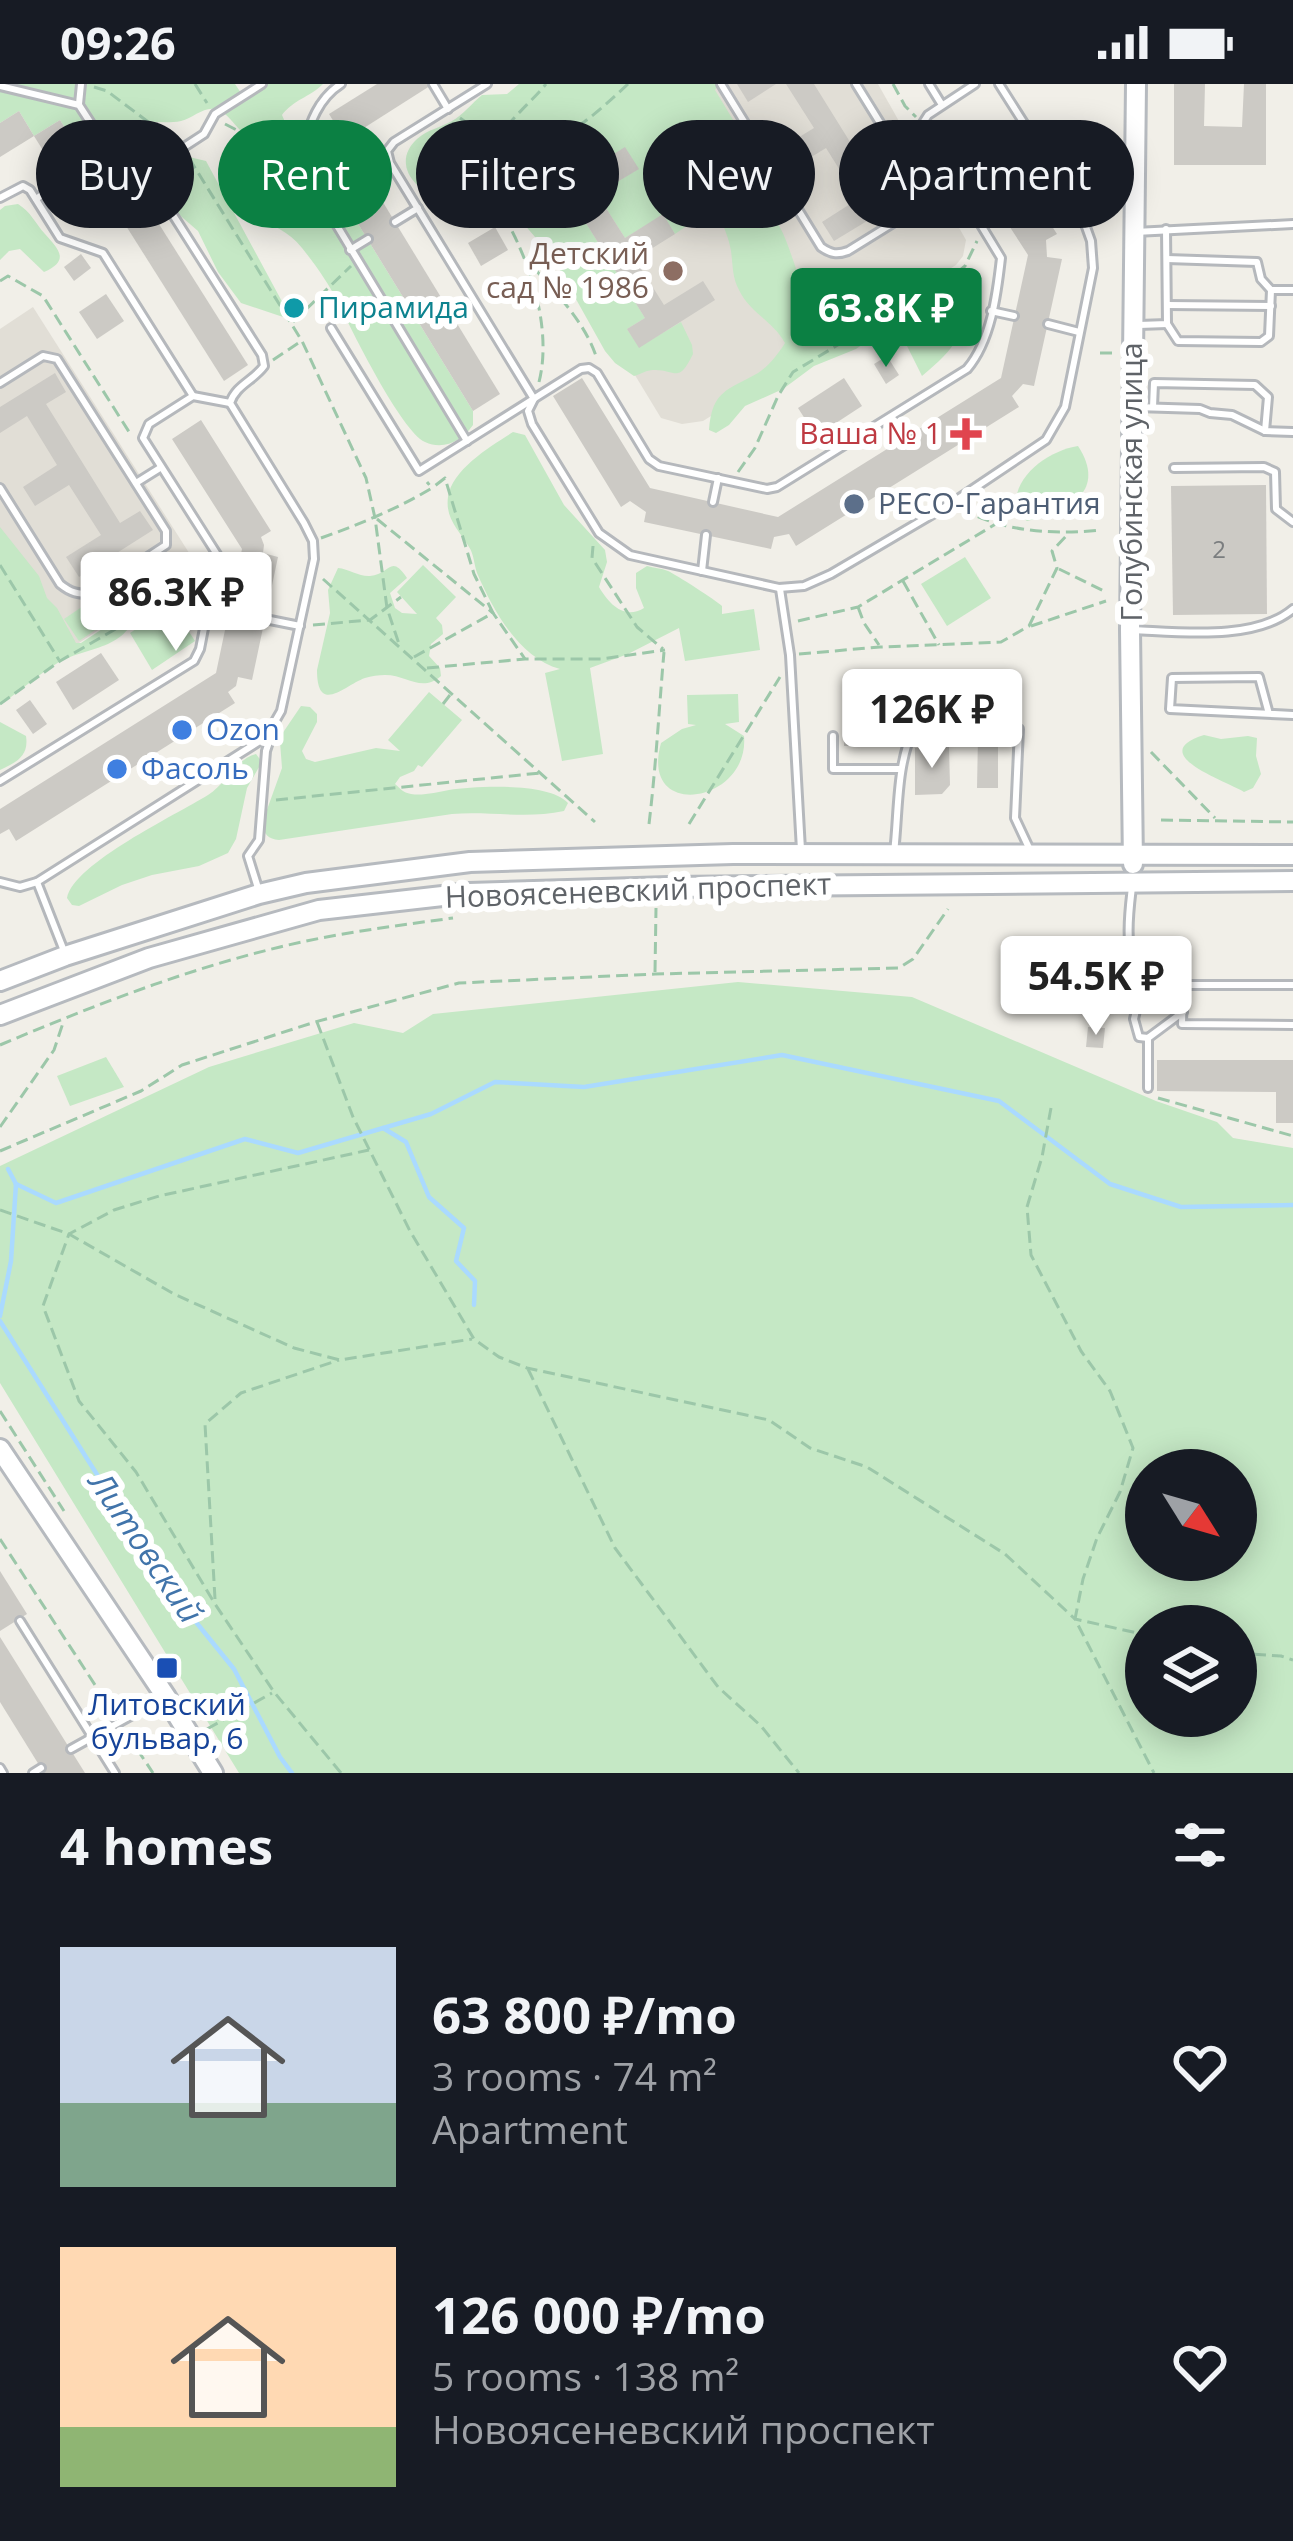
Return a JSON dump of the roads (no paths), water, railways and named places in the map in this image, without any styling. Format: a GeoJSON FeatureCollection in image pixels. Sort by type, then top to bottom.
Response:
{"type":"FeatureCollection","features":[{"type":"Feature","properties":{"kind":"main road","name":"Голубинская улица"},"geometry":{"type":"LineString","coordinates":[[1133,881],[1130,630],[1136,84]]}},
{"type":"Feature","properties":{"kind":"main road","name":"Новоясеневский проспект"},"geometry":{"type":"LineString","coordinates":[[0,981],[259,894],[306,883],[470,862],[801,854],[1293,855]]}},
{"type":"Feature","properties":{"kind":"main road","name":"Новоясеневский проспект"},"geometry":{"type":"LineString","coordinates":[[0,1015],[149,958],[319,910],[491,892],[1293,881]]}},
{"type":"Feature","properties":{"kind":"main road"},"geometry":{"type":"LineString","coordinates":[[0,1449],[213,1773]]}},
{"type":"Feature","properties":{"kind":"lane"},"geometry":{"type":"LineString","coordinates":[[84,84],[80,105],[90,120]]}},
{"type":"Feature","properties":{"kind":"lane"},"geometry":{"type":"LineString","coordinates":[[248,84],[260,85]]}},
{"type":"Feature","properties":{"kind":"lane"},"geometry":{"type":"LineString","coordinates":[[341,84],[329,91],[315,112],[298,161],[466,441]]}},
{"type":"Feature","properties":{"kind":"lane"},"geometry":{"type":"LineString","coordinates":[[430,120],[487,84]]}},
{"type":"Feature","properties":{"kind":"lane"},"geometry":{"type":"LineString","coordinates":[[721,84],[821,247],[838,254],[885,228]]}},
{"type":"Feature","properties":{"kind":"lane"},"geometry":{"type":"LineString","coordinates":[[856,84],[878,120]]}},
{"type":"Feature","properties":{"kind":"lane"},"geometry":{"type":"LineString","coordinates":[[928,84],[942,105]]}},
{"type":"Feature","properties":{"kind":"lane"},"geometry":{"type":"LineString","coordinates":[[926,120],[975,84]]}},
{"type":"Feature","properties":{"kind":"lane"},"geometry":{"type":"LineString","coordinates":[[534,399],[528,411],[532,424],[599,532],[630,555],[779,588],[804,586],[955,502],[1046,440],[1064,407],[1093,268],[1082,213],[999,84]]}},
{"type":"Feature","properties":{"kind":"lane"},"geometry":{"type":"LineString","coordinates":[[194,141],[204,134],[214,114],[260,85]]}},
{"type":"Feature","properties":{"kind":"lane"},"geometry":{"type":"LineString","coordinates":[[433,85],[448,109]]}},
{"type":"Feature","properties":{"kind":"lane"},"geometry":{"type":"LineString","coordinates":[[3,90],[80,105]]}},
{"type":"Feature","properties":{"kind":"lane"},"geometry":{"type":"LineString","coordinates":[[416,129],[387,151],[416,205]]}},
{"type":"Feature","properties":{"kind":"lane"},"geometry":{"type":"LineString","coordinates":[[0,198],[23,186],[36,199]]}},
{"type":"Feature","properties":{"kind":"lane"},"geometry":{"type":"LineString","coordinates":[[395,222],[416,209]]}},
{"type":"Feature","properties":{"kind":"lane"},"geometry":{"type":"LineString","coordinates":[[1134,232],[1293,224]]}},
{"type":"Feature","properties":{"kind":"lane"},"geometry":{"type":"LineString","coordinates":[[54,228],[60,238],[103,254],[193,396]]}},
{"type":"Feature","properties":{"kind":"lane"},"geometry":{"type":"LineString","coordinates":[[182,228],[262,355],[264,366],[235,391],[230,403]]}},
{"type":"Feature","properties":{"kind":"lane"},"geometry":{"type":"LineString","coordinates":[[430,228],[534,399]]}},
{"type":"Feature","properties":{"kind":"lane"},"geometry":{"type":"LineString","coordinates":[[331,328],[419,471],[589,368],[597,373],[659,466],[767,489],[967,369],[978,356],[1001,258],[984,228]]}},
{"type":"Feature","properties":{"kind":"lane"},"geometry":{"type":"LineString","coordinates":[[1166,229],[1167,324],[1178,341],[1261,342],[1270,336],[1271,290],[1256,262],[1167,259]]}},
{"type":"Feature","properties":{"kind":"lane"},"geometry":{"type":"LineString","coordinates":[[350,250],[368,239]]}},
{"type":"Feature","properties":{"kind":"lane"},"geometry":{"type":"LineString","coordinates":[[1271,290],[1293,290]]}},
{"type":"Feature","properties":{"kind":"lane"},"geometry":{"type":"LineString","coordinates":[[1167,305],[1270,306]]}},
{"type":"Feature","properties":{"kind":"lane"},"geometry":{"type":"LineString","coordinates":[[991,311],[1014,316]]}},
{"type":"Feature","properties":{"kind":"lane"},"geometry":{"type":"LineString","coordinates":[[1133,326],[1167,324]]}},
{"type":"Feature","properties":{"kind":"lane"},"geometry":{"type":"LineString","coordinates":[[1048,325],[1080,332]]}},
{"type":"Feature","properties":{"kind":"lane"},"geometry":{"type":"LineString","coordinates":[[0,383],[44,356],[57,359],[167,539],[161,549],[91,594],[69,591],[0,488]]}},
{"type":"Feature","properties":{"kind":"lane"},"geometry":{"type":"LineString","coordinates":[[1154,407],[1154,383],[1256,385],[1268,397],[1265,431]]}},
{"type":"Feature","properties":{"kind":"lane"},"geometry":{"type":"LineString","coordinates":[[0,781],[194,662],[218,556],[142,438],[149,424],[193,396],[230,403],[313,541],[300,626],[281,711],[266,752],[259,840],[248,856],[259,894]]}},
{"type":"Feature","properties":{"kind":"lane"},"geometry":{"type":"LineString","coordinates":[[1132,407],[1200,409],[1232,415],[1265,431],[1293,432]]}},
{"type":"Feature","properties":{"kind":"lane"},"geometry":{"type":"LineString","coordinates":[[1174,468],[1264,467],[1276,472],[1276,509],[1293,522]]}},
{"type":"Feature","properties":{"kind":"lane"},"geometry":{"type":"LineString","coordinates":[[136,483],[160,468]]}},
{"type":"Feature","properties":{"kind":"lane"},"geometry":{"type":"LineString","coordinates":[[713,502],[718,478]]}},
{"type":"Feature","properties":{"kind":"lane"},"geometry":{"type":"LineString","coordinates":[[702,571],[706,536]]}},
{"type":"Feature","properties":{"kind":"lane"},"geometry":{"type":"LineString","coordinates":[[779,588],[790,655],[801,854]]}},
{"type":"Feature","properties":{"kind":"lane"},"geometry":{"type":"LineString","coordinates":[[208,607],[229,611]]}},
{"type":"Feature","properties":{"kind":"lane"},"geometry":{"type":"LineString","coordinates":[[1130,630],[1207,633],[1257,626],[1293,608]]}},
{"type":"Feature","properties":{"kind":"lane"},"geometry":{"type":"LineString","coordinates":[[265,619],[300,626]]}},
{"type":"Feature","properties":{"kind":"lane"},"geometry":{"type":"LineString","coordinates":[[1269,714],[1259,677],[1172,678],[1170,709],[1269,714],[1293,715]]}},
{"type":"Feature","properties":{"kind":"lane"},"geometry":{"type":"LineString","coordinates":[[0,882],[20,887],[37,882],[266,737],[275,724]]}},
{"type":"Feature","properties":{"kind":"lane"},"geometry":{"type":"LineString","coordinates":[[894,854],[899,769],[914,727],[1018,729],[1015,818],[1032,854]]}},
{"type":"Feature","properties":{"kind":"lane"},"geometry":{"type":"LineString","coordinates":[[833,736],[833,769],[899,769]]}},
{"type":"Feature","properties":{"kind":"lane"},"geometry":{"type":"LineString","coordinates":[[1133,881],[1130,958],[1148,985],[1293,985]]}},
{"type":"Feature","properties":{"kind":"lane"},"geometry":{"type":"LineString","coordinates":[[37,882],[65,956]]}},
{"type":"Feature","properties":{"kind":"lane"},"geometry":{"type":"LineString","coordinates":[[1143,980],[1134,1019],[1139,1037],[1148,1038],[1183,1012]]}},
{"type":"Feature","properties":{"kind":"lane"},"geometry":{"type":"LineString","coordinates":[[1183,985],[1182,1024],[1293,1025]]}},
{"type":"Feature","properties":{"kind":"lane"},"geometry":{"type":"LineString","coordinates":[[1148,1038],[1148,1088]]}},
{"type":"Feature","properties":{"kind":"lane"},"geometry":{"type":"LineString","coordinates":[[20,1621],[115,1773]]}},
{"type":"Feature","properties":{"kind":"lane"},"geometry":{"type":"LineString","coordinates":[[71,1749],[166,1697]]}},
{"type":"Feature","properties":{"kind":"waterway"},"geometry":{"type":"LineString","coordinates":[[16,1184],[56,1203],[245,1139],[298,1153],[431,1114],[495,1082],[584,1087],[782,1055],[999,1101],[1110,1184],[1181,1207],[1293,1205]]}},
{"type":"Feature","properties":{"kind":"waterway"},"geometry":{"type":"LineString","coordinates":[[383,1128],[406,1142],[429,1197],[464,1228],[456,1261],[475,1281],[474,1305]]}},
{"type":"Feature","properties":{"kind":"waterway"},"geometry":{"type":"LineString","coordinates":[[8,1169],[16,1184]]}},
{"type":"Feature","properties":{"kind":"waterway","name":"Литовский"},"geometry":{"type":"LineString","coordinates":[[0,1316],[11,1261],[16,1184]]}},
{"type":"Feature","properties":{"kind":"waterway","name":"Литовский"},"geometry":{"type":"LineString","coordinates":[[0,1321],[170,1590],[234,1669],[292,1773]]}},
{"type":"Feature","properties":{"kind":"place","name":"Детский сад № 1986"},"geometry":{"type":"Point","coordinates":[673,271]}},
{"type":"Feature","properties":{"kind":"place","name":"Пирамида"},"geometry":{"type":"Point","coordinates":[294,308]}},
{"type":"Feature","properties":{"kind":"place","name":"Ваша № 1"},"geometry":{"type":"Point","coordinates":[966,434]}},
{"type":"Feature","properties":{"kind":"place","name":"РЕСО-Гарантия"},"geometry":{"type":"Point","coordinates":[854,504]}},
{"type":"Feature","properties":{"kind":"place","name":"Ozon"},"geometry":{"type":"Point","coordinates":[182,730]}},
{"type":"Feature","properties":{"kind":"place","name":"Фасоль"},"geometry":{"type":"Point","coordinates":[117,769]}},
{"type":"Feature","properties":{"kind":"place","name":"Литовский бульвар, 6"},"geometry":{"type":"Point","coordinates":[167,1668]}}]}
